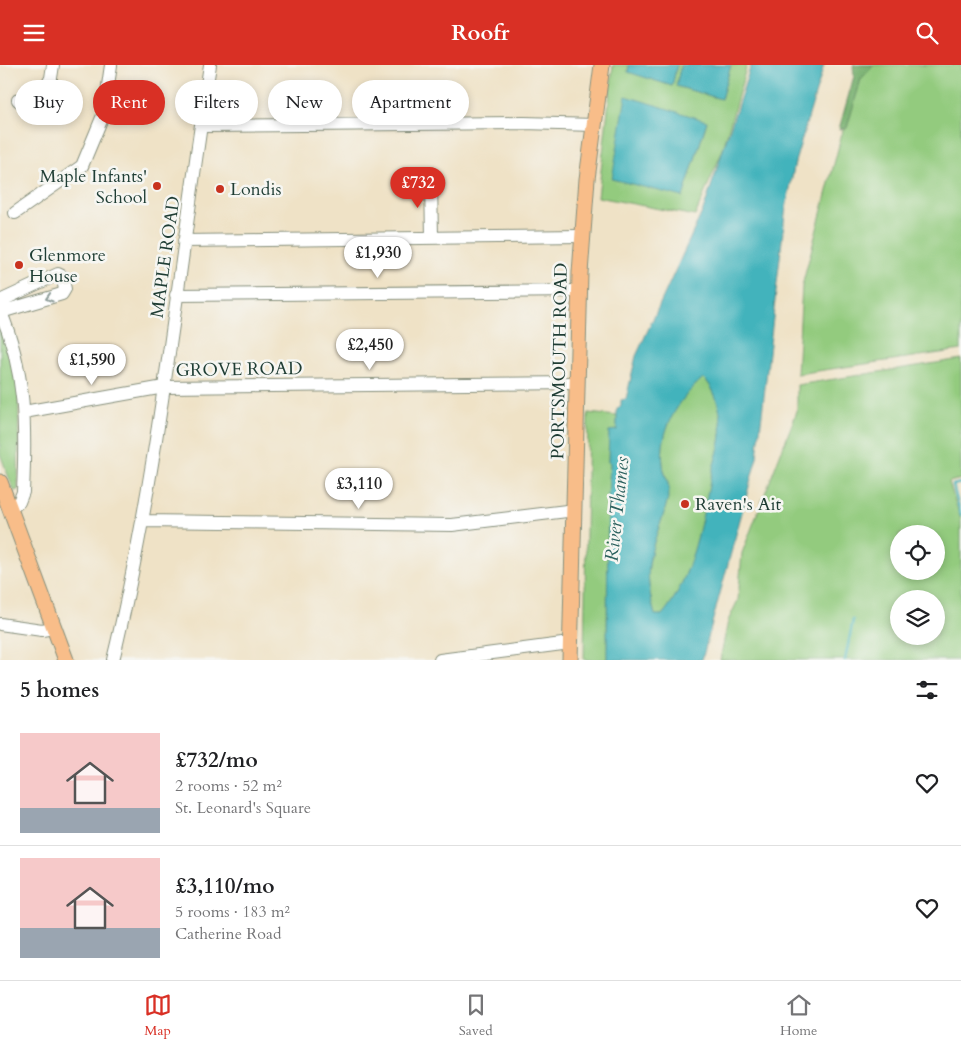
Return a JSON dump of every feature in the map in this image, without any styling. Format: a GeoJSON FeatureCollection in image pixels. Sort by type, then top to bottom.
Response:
{"type":"FeatureCollection","features":[{"type":"Feature","properties":{"kind":"main road","name":"PORTSMOUTH ROAD"},"geometry":{"type":"LineString","coordinates":[[570,660],[579,291],[582,236],[602,65]]}},
{"type":"Feature","properties":{"kind":"main road"},"geometry":{"type":"LineString","coordinates":[[0,482],[66,660]]}},
{"type":"Feature","properties":{"kind":"street"},"geometry":{"type":"LineString","coordinates":[[50,80],[53,65]]}},
{"type":"Feature","properties":{"kind":"street"},"geometry":{"type":"LineString","coordinates":[[15,213],[82,167],[104,113],[111,65]]}},
{"type":"Feature","properties":{"kind":"street","name":"MAPLE ROAD"},"geometry":{"type":"LineString","coordinates":[[113,660],[129,596],[164,387],[210,65]]}},
{"type":"Feature","properties":{"kind":"street"},"geometry":{"type":"LineString","coordinates":[[202,126],[524,123],[594,125]]}},
{"type":"Feature","properties":{"kind":"street"},"geometry":{"type":"LineString","coordinates":[[431,180],[432,238]]}},
{"type":"Feature","properties":{"kind":"street"},"geometry":{"type":"LineString","coordinates":[[184,241],[582,236]]}},
{"type":"Feature","properties":{"kind":"street"},"geometry":{"type":"LineString","coordinates":[[176,295],[579,291]]}},
{"type":"Feature","properties":{"kind":"street"},"geometry":{"type":"LineString","coordinates":[[0,308],[20,372],[24,412],[23,492],[19,502],[10,509]]}},
{"type":"Feature","properties":{"kind":"street","name":"GROVE ROAD"},"geometry":{"type":"LineString","coordinates":[[24,412],[164,387],[577,383]]}},
{"type":"Feature","properties":{"kind":"street"},"geometry":{"type":"LineString","coordinates":[[142,521],[452,525],[575,510]]}},
{"type":"Feature","properties":{"kind":"street"},"geometry":{"type":"LineString","coordinates":[[0,625],[42,630],[53,628]]}},
{"type":"Feature","properties":{"kind":"street"},"geometry":{"type":"LineString","coordinates":[[440,660],[530,655],[570,643]]}},
{"type":"Feature","properties":{"kind":"green space"},"geometry":{"type":"Polygon","coordinates":[[[613,65],[629,65],[628,71],[672,86],[677,65],[681,65],[676,86],[721,99],[731,65],[747,65],[722,152],[695,216],[598,197],[613,65]],[[707,122],[612,179],[683,196],[707,122]]]}},
{"type":"Feature","properties":{"kind":"green space"},"geometry":{"type":"Polygon","coordinates":[[[853,65],[874,65],[861,79],[847,128],[839,129],[854,76],[853,65]]]}},
{"type":"Feature","properties":{"kind":"green space"},"geometry":{"type":"Polygon","coordinates":[[[860,65],[961,65],[961,350],[797,374],[802,286],[860,65]]]}},
{"type":"Feature","properties":{"kind":"green space"},"geometry":{"type":"Polygon","coordinates":[[[0,325],[19,375],[18,490],[14,491],[0,454],[0,325]]]}},
{"type":"Feature","properties":{"kind":"green space"},"geometry":{"type":"Polygon","coordinates":[[[961,359],[961,479],[949,482],[961,520],[961,660],[720,660],[728,621],[738,600],[742,553],[797,411],[797,385],[961,359]]]}},
{"type":"Feature","properties":{"kind":"green space","name":"Raven's Ait"},"geometry":{"type":"Polygon","coordinates":[[[703,378],[712,389],[718,404],[721,428],[720,444],[689,566],[673,601],[662,615],[655,615],[648,573],[652,550],[669,491],[663,465],[664,439],[667,428],[678,406],[703,378]]]}},
{"type":"Feature","properties":{"kind":"green space"},"geometry":{"type":"Polygon","coordinates":[[[588,413],[617,416],[617,430],[609,431],[607,660],[584,660],[588,413]]]}},
{"type":"Feature","properties":{"kind":"water"},"geometry":{"type":"Polygon","coordinates":[[[629,65],[677,65],[672,86],[628,72],[629,65]]]}},
{"type":"Feature","properties":{"kind":"water"},"geometry":{"type":"Polygon","coordinates":[[[681,65],[731,65],[721,99],[676,86],[681,65]]]}},
{"type":"Feature","properties":{"kind":"water","name":"River Thames"},"geometry":{"type":"Polygon","coordinates":[[[751,65],[824,65],[795,162],[785,214],[757,457],[702,660],[607,660],[609,431],[617,430],[617,409],[621,405],[621,400],[626,399],[636,356],[704,208],[751,65]],[[703,378],[685,396],[672,417],[664,440],[663,465],[669,491],[652,550],[648,572],[650,594],[655,615],[662,615],[673,601],[689,566],[720,444],[720,412],[708,383],[703,378]]]}},
{"type":"Feature","properties":{"kind":"water"},"geometry":{"type":"Polygon","coordinates":[[[626,96],[707,121],[683,197],[612,179],[626,96]]]}},
{"type":"Feature","properties":{"kind":"waterway"},"geometry":{"type":"LineString","coordinates":[[961,483],[953,485],[961,515]]}},
{"type":"Feature","properties":{"kind":"waterway"},"geometry":{"type":"LineString","coordinates":[[845,660],[853,620]]}},
{"type":"Feature","properties":{"kind":"place","name":"Maple Infants' School"},"geometry":{"type":"Point","coordinates":[157,186]}},
{"type":"Feature","properties":{"kind":"place","name":"Londis"},"geometry":{"type":"Point","coordinates":[220,189]}},
{"type":"Feature","properties":{"kind":"place","name":"Glenmore House"},"geometry":{"type":"Point","coordinates":[19,265]}},
{"type":"Feature","properties":{"kind":"place","name":"Raven's Ait"},"geometry":{"type":"Point","coordinates":[685,504]}}]}
